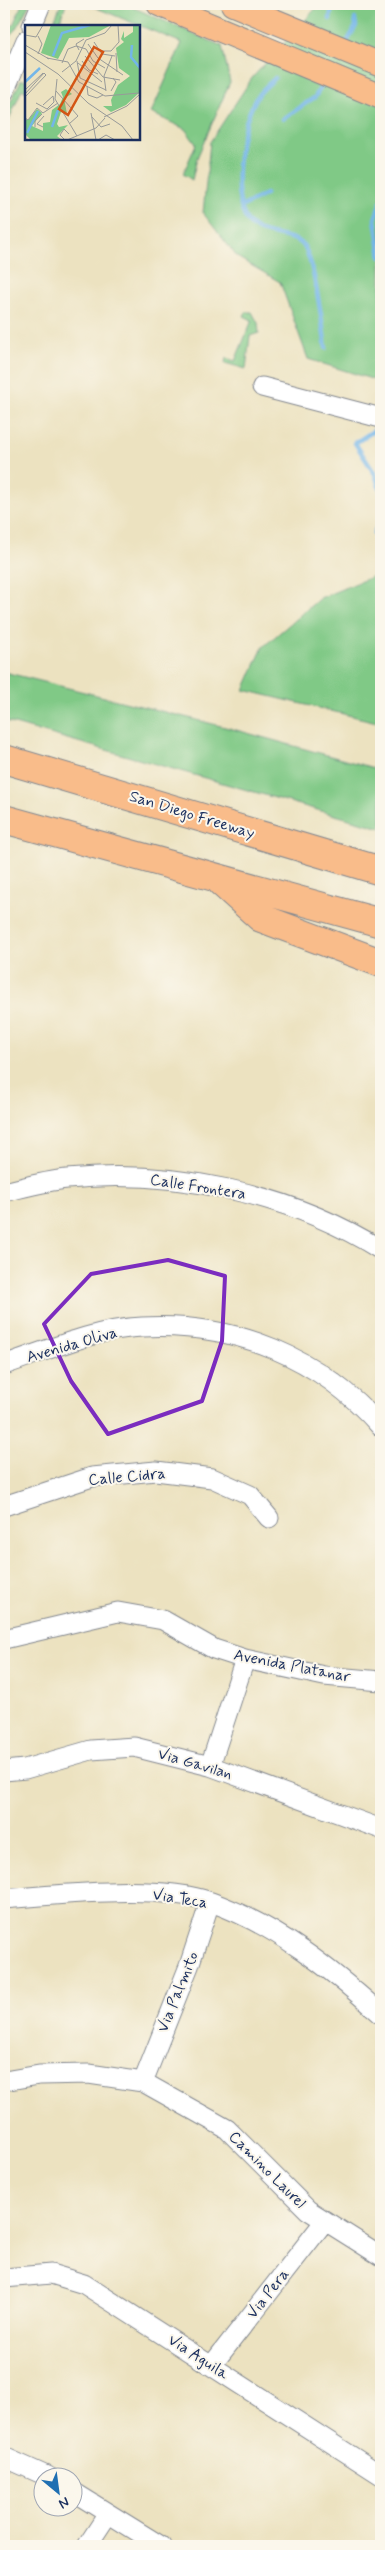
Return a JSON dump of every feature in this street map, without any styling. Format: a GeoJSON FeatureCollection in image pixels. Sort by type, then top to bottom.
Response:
{"type":"FeatureCollection","features":[{"type":"Feature","properties":{"kind":"highway","name":"San Diego Freeway"},"geometry":{"type":"LineString","coordinates":[[4,759],[381,872]]}},
{"type":"Feature","properties":{"kind":"highway"},"geometry":{"type":"LineString","coordinates":[[4,818],[381,923]]}},
{"type":"Feature","properties":{"kind":"highway"},"geometry":{"type":"LineString","coordinates":[[214,876],[261,918],[381,963]]}},
{"type":"Feature","properties":{"kind":"main road"},"geometry":{"type":"LineString","coordinates":[[159,4],[381,97]]}},
{"type":"Feature","properties":{"kind":"main road"},"geometry":{"type":"LineString","coordinates":[[233,4],[381,65]]}},
{"type":"Feature","properties":{"kind":"street"},"geometry":{"type":"LineString","coordinates":[[32,25],[41,4]]}},
{"type":"Feature","properties":{"kind":"street"},"geometry":{"type":"LineString","coordinates":[[4,92],[25,42]]}},
{"type":"Feature","properties":{"kind":"street"},"geometry":{"type":"LineString","coordinates":[[262,387],[381,418]]}},
{"type":"Feature","properties":{"kind":"street","name":"Calle Frontera"},"geometry":{"type":"LineString","coordinates":[[4,1192],[67,1179],[133,1176],[225,1188],[309,1212],[381,1250]]}},
{"type":"Feature","properties":{"kind":"street","name":"Avenida Oliva"},"geometry":{"type":"LineString","coordinates":[[4,1365],[88,1337],[141,1327],[192,1328],[260,1342],[315,1368],[359,1402],[381,1427]]}},
{"type":"Feature","properties":{"kind":"street","name":"Calle Cidra"},"geometry":{"type":"LineString","coordinates":[[4,1506],[92,1477],[156,1471],[212,1478],[250,1496],[269,1518]]}},
{"type":"Feature","properties":{"kind":"street","name":"Avenida Platanar"},"geometry":{"type":"LineString","coordinates":[[4,1639],[118,1612],[163,1620],[214,1649],[245,1660],[324,1676],[381,1681]]}},
{"type":"Feature","properties":{"kind":"street"},"geometry":{"type":"LineString","coordinates":[[210,1766],[245,1660]]}},
{"type":"Feature","properties":{"kind":"street","name":"Via Gavilan"},"geometry":{"type":"LineString","coordinates":[[4,1771],[25,1769],[91,1750],[134,1747],[210,1766],[381,1829]]}},
{"type":"Feature","properties":{"kind":"street","name":"Via Teca"},"geometry":{"type":"LineString","coordinates":[[4,1899],[99,1893],[154,1893],[210,1902],[276,1932],[336,1974],[381,2014]]}},
{"type":"Feature","properties":{"kind":"street","name":"Via Palmito"},"geometry":{"type":"LineString","coordinates":[[143,2082],[189,1966],[210,1902]]}},
{"type":"Feature","properties":{"kind":"street","name":"Camino Laurel"},"geometry":{"type":"LineString","coordinates":[[4,2081],[39,2075],[89,2074],[143,2082],[226,2129],[308,2210],[324,2222],[381,2256]]}},
{"type":"Feature","properties":{"kind":"street","name":"Via Pera"},"geometry":{"type":"LineString","coordinates":[[212,2365],[324,2222]]}},
{"type":"Feature","properties":{"kind":"street","name":"Via Aguila"},"geometry":{"type":"LineString","coordinates":[[4,2278],[51,2274],[84,2284],[381,2475]]}},
{"type":"Feature","properties":{"kind":"street"},"geometry":{"type":"LineString","coordinates":[[4,2456],[32,2469]]}},
{"type":"Feature","properties":{"kind":"street"},"geometry":{"type":"LineString","coordinates":[[82,2497],[161,2546]]}},
{"type":"Feature","properties":{"kind":"street"},"geometry":{"type":"LineString","coordinates":[[86,2546],[108,2514]]}},
{"type":"Feature","properties":{"kind":"highlighted area"},"geometry":{"type":"Polygon","coordinates":[[[168,1260],[225,1276],[222,1341],[202,1401],[108,1434],[71,1381],[44,1324],[91,1274],[168,1260]]]}},
{"type":"Feature","properties":{"kind":"green space"},"geometry":{"type":"Polygon","coordinates":[[[22,4],[30,4],[15,30],[4,41],[4,31],[13,25],[22,4]]]}},
{"type":"Feature","properties":{"kind":"green space"},"geometry":{"type":"Polygon","coordinates":[[[61,4],[66,4],[58,25],[52,25],[61,4]]]}},
{"type":"Feature","properties":{"kind":"green space"},"geometry":{"type":"Polygon","coordinates":[[[87,4],[125,4],[222,46],[230,82],[197,158],[192,180],[183,174],[196,144],[185,129],[151,113],[182,43],[87,4]]]}},
{"type":"Feature","properties":{"kind":"green space"},"geometry":{"type":"Polygon","coordinates":[[[318,4],[381,4],[381,382],[308,359],[280,282],[237,257],[203,213],[210,142],[252,78],[318,4]]]}},
{"type":"Feature","properties":{"kind":"green space"},"geometry":{"type":"Polygon","coordinates":[[[21,80],[25,80],[25,91],[22,89],[4,131],[4,115],[21,80]]]}},
{"type":"Feature","properties":{"kind":"green space"},"geometry":{"type":"Polygon","coordinates":[[[246,312],[252,312],[258,323],[259,333],[250,336],[246,369],[225,363],[226,358],[235,361],[252,320],[244,316],[246,312]]]}},
{"type":"Feature","properties":{"kind":"green space"},"geometry":{"type":"Polygon","coordinates":[[[381,573],[381,723],[244,690],[263,647],[320,598],[381,573]]]}},
{"type":"Feature","properties":{"kind":"green space"},"geometry":{"type":"Polygon","coordinates":[[[4,672],[229,728],[381,770],[381,828],[4,721],[4,672]]]}},
{"type":"Feature","properties":{"kind":"waterway"},"geometry":{"type":"LineString","coordinates":[[330,19],[332,4]]}},
{"type":"Feature","properties":{"kind":"waterway"},"geometry":{"type":"LineString","coordinates":[[347,42],[356,26],[355,19]]}},
{"type":"Feature","properties":{"kind":"waterway"},"geometry":{"type":"LineString","coordinates":[[275,78],[259,94],[246,121],[239,158],[238,176],[242,210],[248,222],[254,227],[261,231],[291,238],[303,245],[311,264],[326,348]]}},
{"type":"Feature","properties":{"kind":"waterway"},"geometry":{"type":"LineString","coordinates":[[283,119],[315,97],[324,81]]}},
{"type":"Feature","properties":{"kind":"waterway"},"geometry":{"type":"LineString","coordinates":[[241,207],[266,194]]}},
{"type":"Feature","properties":{"kind":"waterway"},"geometry":{"type":"LineString","coordinates":[[381,202],[375,219],[381,257]]}},
{"type":"Feature","properties":{"kind":"waterway"},"geometry":{"type":"LineString","coordinates":[[381,426],[355,443],[375,474],[381,492]]}},
{"type":"Feature","properties":{"kind":"waterway"},"geometry":{"type":"LineString","coordinates":[[374,533],[381,519]]}}]}
